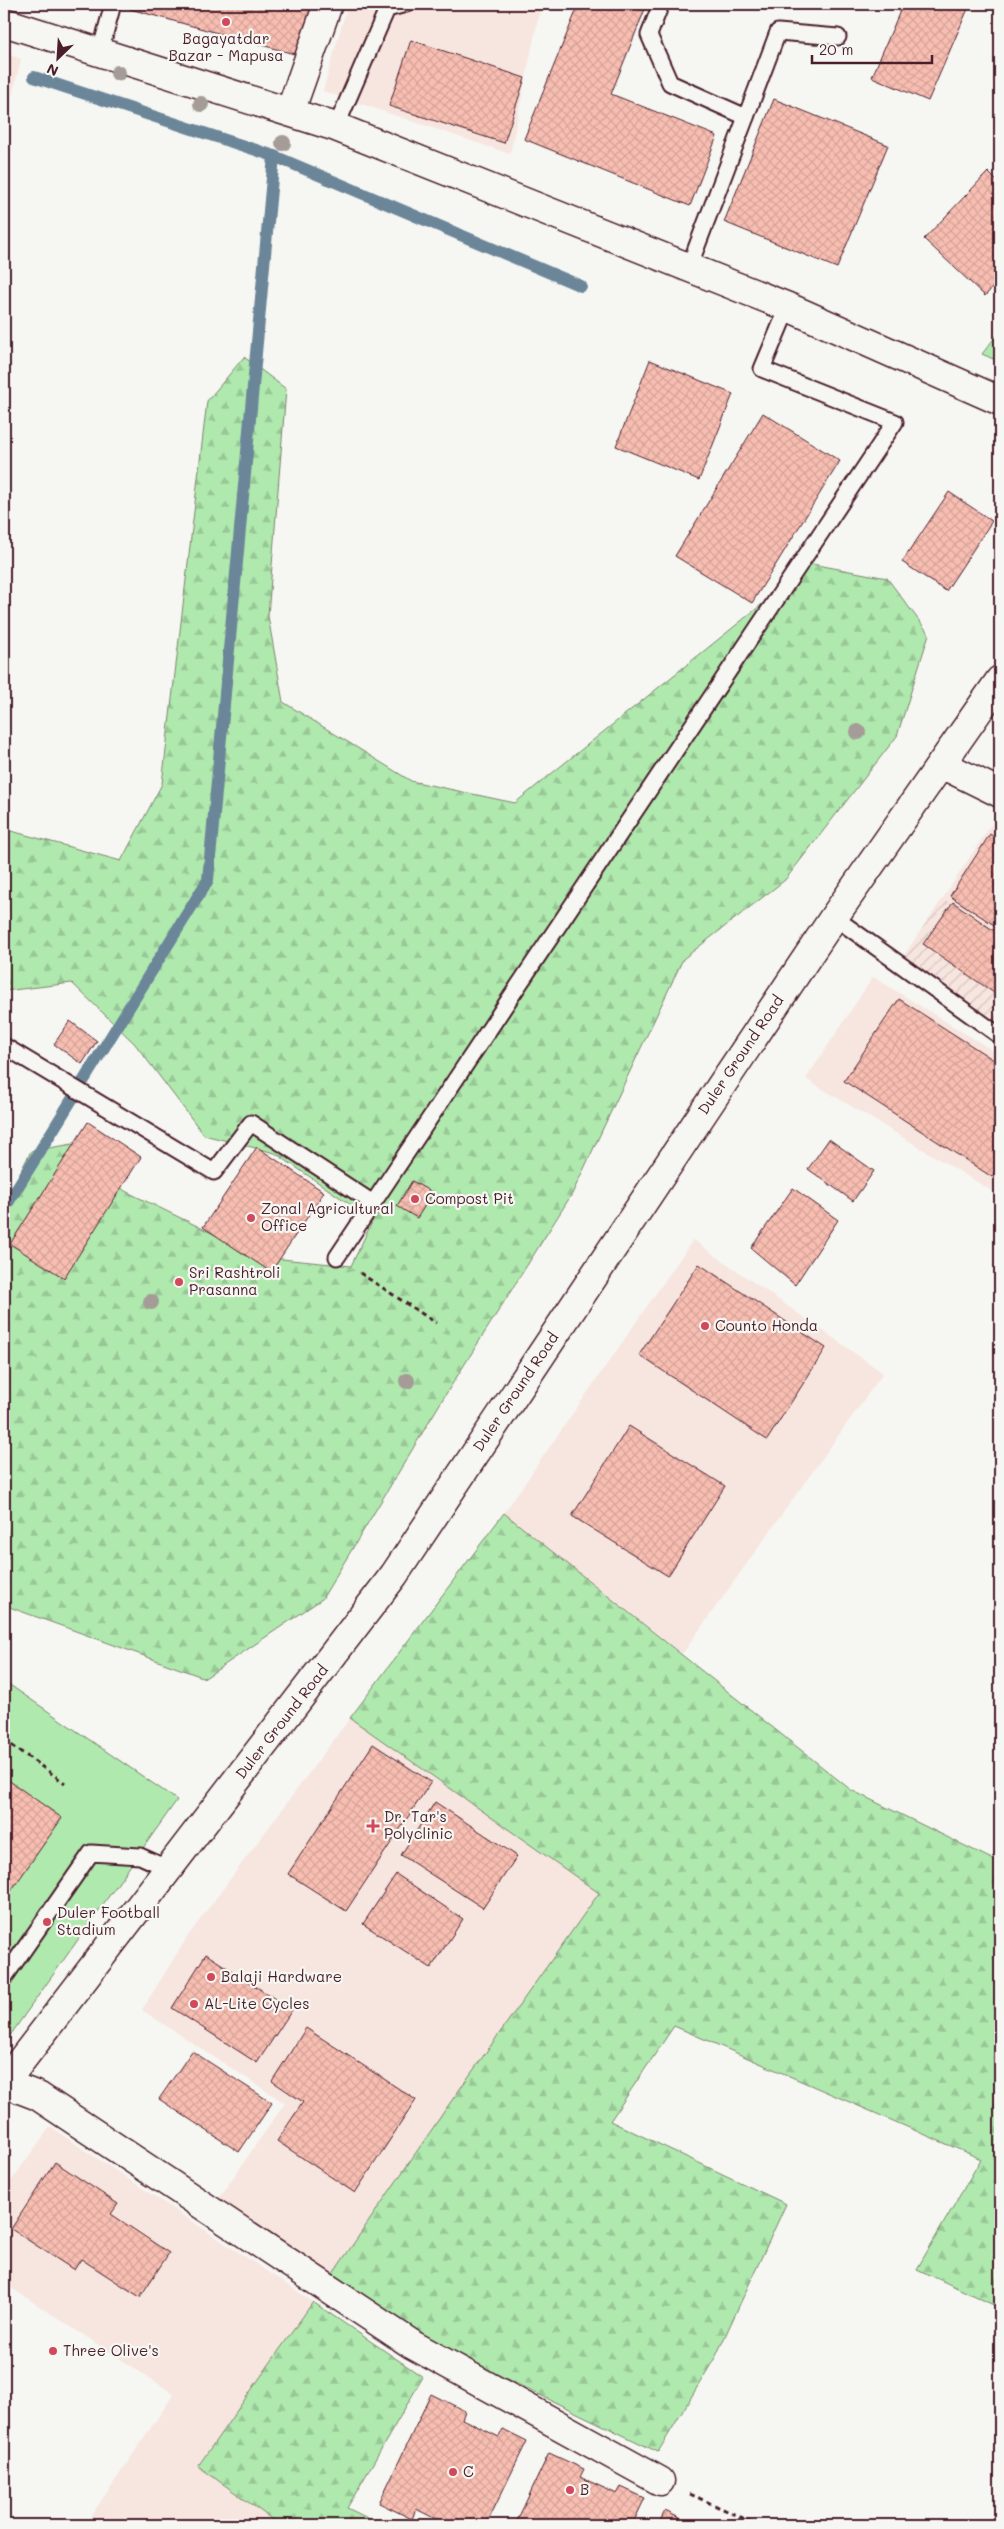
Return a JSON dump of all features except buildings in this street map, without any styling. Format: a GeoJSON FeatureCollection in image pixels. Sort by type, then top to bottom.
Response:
{"type":"FeatureCollection","features":[{"type":"Feature","properties":{"kind":"street"},"geometry":{"type":"LineString","coordinates":[[290,112],[328,4]]}},
{"type":"Feature","properties":{"kind":"street"},"geometry":{"type":"LineString","coordinates":[[4,22],[336,127],[788,307],[1000,401]]}},
{"type":"Feature","properties":{"kind":"street","name":"Duler Ground Road"},"geometry":{"type":"LineString","coordinates":[[4,2083],[394,1575],[834,917],[943,765],[1000,680]]}},
{"type":"Feature","properties":{"kind":"street"},"geometry":{"type":"LineString","coordinates":[[943,765],[1000,793]]}},
{"type":"Feature","properties":{"kind":"street"},"geometry":{"type":"LineString","coordinates":[[4,2083],[38,2096],[413,2345],[660,2481]]}},
{"type":"Feature","properties":{"kind":"lane"},"geometry":{"type":"LineString","coordinates":[[100,52],[113,4]]}},
{"type":"Feature","properties":{"kind":"lane"},"geometry":{"type":"LineString","coordinates":[[336,127],[387,10],[406,4]]}},
{"type":"Feature","properties":{"kind":"lane"},"geometry":{"type":"LineString","coordinates":[[661,4],[649,35],[670,83],[746,117]]}},
{"type":"Feature","properties":{"kind":"lane"},"geometry":{"type":"LineString","coordinates":[[689,267],[778,32],[838,37]]}},
{"type":"Feature","properties":{"kind":"lane"},"geometry":{"type":"LineString","coordinates":[[337,1257],[895,422],[762,368],[788,307]]}},
{"type":"Feature","properties":{"kind":"lane"},"geometry":{"type":"LineString","coordinates":[[834,917],[1000,1036]]}},
{"type":"Feature","properties":{"kind":"lane"},"geometry":{"type":"LineString","coordinates":[[4,1046],[214,1172],[251,1123],[373,1204]]}},
{"type":"Feature","properties":{"kind":"lane"},"geometry":{"type":"LineString","coordinates":[[4,1978],[91,1853],[140,1856],[169,1869]]}},
{"type":"Feature","properties":{"kind":"path"},"geometry":{"type":"LineString","coordinates":[[337,1257],[436,1323]]}},
{"type":"Feature","properties":{"kind":"path"},"geometry":{"type":"LineString","coordinates":[[4,1740],[64,1783]]}},
{"type":"Feature","properties":{"kind":"path"},"geometry":{"type":"LineString","coordinates":[[4,2349],[9,2352]]}},
{"type":"Feature","properties":{"kind":"path"},"geometry":{"type":"LineString","coordinates":[[660,2481],[758,2525]]}},
{"type":"Feature","properties":{"kind":"shaded area"},"geometry":{"type":"Polygon","coordinates":[[[348,4],[541,4],[510,154],[323,91],[348,4]]]}},
{"type":"Feature","properties":{"kind":"shaded area"},"geometry":{"type":"Polygon","coordinates":[[[4,53],[21,59],[4,129],[4,53]]]}},
{"type":"Feature","properties":{"kind":"shaded area"},"geometry":{"type":"Polygon","coordinates":[[[995,819],[1000,821],[1000,937],[943,898],[995,819]]]}},
{"type":"Feature","properties":{"kind":"shaded area"},"geometry":{"type":"Polygon","coordinates":[[[943,898],[1000,937],[1000,1026],[902,958],[943,898]]]}},
{"type":"Feature","properties":{"kind":"shaded area"},"geometry":{"type":"Polygon","coordinates":[[[873,977],[1000,1055],[1000,1190],[997,1194],[806,1079],[873,977]]]}},
{"type":"Feature","properties":{"kind":"shaded area"},"geometry":{"type":"Polygon","coordinates":[[[693,1240],[883,1373],[682,1654],[504,1513],[693,1240]]]}},
{"type":"Feature","properties":{"kind":"shaded area"},"geometry":{"type":"Polygon","coordinates":[[[350,1718],[599,1893],[450,2103],[332,2275],[217,2201],[285,2103],[142,2010],[188,1936],[350,1718]]]}},
{"type":"Feature","properties":{"kind":"shaded area"},"geometry":{"type":"Polygon","coordinates":[[[50,2127],[313,2302],[198,2466],[280,2525],[85,2525],[174,2394],[4,2283],[4,2191],[50,2127]]]}},
{"type":"Feature","properties":{"kind":"green space"},"geometry":{"type":"Polygon","coordinates":[[[1000,331],[1000,362],[982,354],[1000,331]]]}},
{"type":"Feature","properties":{"kind":"green space"},"geometry":{"type":"Polygon","coordinates":[[[244,357],[286,389],[268,616],[283,702],[411,781],[515,803],[812,564],[887,578],[929,634],[897,736],[785,880],[683,959],[572,1194],[444,1397],[322,1599],[205,1678],[12,1608],[4,1601],[4,1204],[31,1151],[73,1144],[125,1191],[261,1257],[351,1266],[373,1220],[275,1153],[204,1135],[135,1044],[72,983],[4,991],[4,829],[121,861],[162,784],[207,401],[244,357]]]}},
{"type":"Feature","properties":{"kind":"green space"},"geometry":{"type":"Polygon","coordinates":[[[504,1513],[851,1790],[1000,1863],[1000,2308],[917,2269],[981,2159],[674,2026],[610,2121],[786,2204],[716,2356],[658,2452],[430,2342],[332,2275],[450,2103],[599,1893],[350,1718],[504,1513]]]}},
{"type":"Feature","properties":{"kind":"green space","name":"Duler Football Stadium"},"geometry":{"type":"Polygon","coordinates":[[[4,1681],[177,1800],[4,2044],[4,1681]]]}},
{"type":"Feature","properties":{"kind":"green space"},"geometry":{"type":"Polygon","coordinates":[[[313,2302],[423,2377],[347,2508],[382,2525],[280,2525],[198,2466],[313,2302]]]}},
{"type":"Feature","properties":{"kind":"waterway"},"geometry":{"type":"LineString","coordinates":[[34,77],[274,156]]}},
{"type":"Feature","properties":{"kind":"waterway"},"geometry":{"type":"LineString","coordinates":[[4,1209],[208,880],[274,156],[581,286]]}},
{"type":"Feature","properties":{"kind":"place","name":"Bagayatdar Bazar - Mapusa"},"geometry":{"type":"Point","coordinates":[226,22]}},
{"type":"Feature","properties":{"kind":"place","name":"Compost Pit"},"geometry":{"type":"Point","coordinates":[415,1199]}},
{"type":"Feature","properties":{"kind":"place","name":"Zonal Agricultural Office"},"geometry":{"type":"Point","coordinates":[251,1218]}},
{"type":"Feature","properties":{"kind":"place","name":"Sri Rashtroli Prasanna"},"geometry":{"type":"Point","coordinates":[179,1282]}},
{"type":"Feature","properties":{"kind":"place","name":"Counto Honda"},"geometry":{"type":"Point","coordinates":[705,1326]}},
{"type":"Feature","properties":{"kind":"place","name":"Dr. Tar's Polyclinic"},"geometry":{"type":"Point","coordinates":[373,1826]}},
{"type":"Feature","properties":{"kind":"place","name":"Duler Football Stadium"},"geometry":{"type":"Point","coordinates":[47,1922]}},
{"type":"Feature","properties":{"kind":"place","name":"Balaji Hardware"},"geometry":{"type":"Point","coordinates":[211,1977]}},
{"type":"Feature","properties":{"kind":"place","name":"AL-Lite Cycles"},"geometry":{"type":"Point","coordinates":[194,2004]}},
{"type":"Feature","properties":{"kind":"place","name":"Three Olive's"},"geometry":{"type":"Point","coordinates":[53,2351]}},
{"type":"Feature","properties":{"kind":"place","name":"C"},"geometry":{"type":"Point","coordinates":[453,2472]}},
{"type":"Feature","properties":{"kind":"place","name":"B"},"geometry":{"type":"Point","coordinates":[570,2490]}}]}
